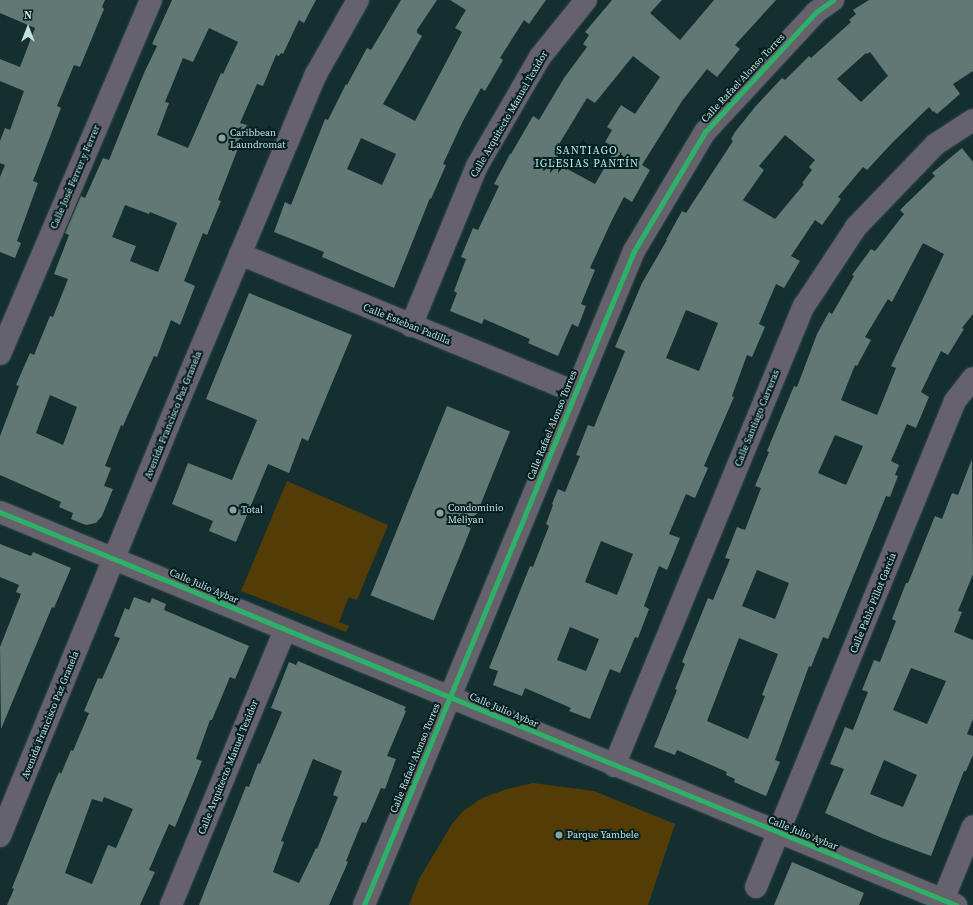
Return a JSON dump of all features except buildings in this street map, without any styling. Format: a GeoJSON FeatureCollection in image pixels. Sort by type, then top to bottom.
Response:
{"type":"FeatureCollection","features":[{"type":"Feature","properties":{"kind":"street","name":"Calle José Ferrer y Ferrer"},"geometry":{"type":"LineString","coordinates":[[0,354],[151,0]]}},
{"type":"Feature","properties":{"kind":"street","name":"Avenida Francisco Paz Granela"},"geometry":{"type":"LineString","coordinates":[[0,836],[315,76],[358,0]]}},
{"type":"Feature","properties":{"kind":"street","name":"Calle Arquitecto Manuel Texidor"},"geometry":{"type":"LineString","coordinates":[[410,326],[477,166],[540,57],[586,0]]}},
{"type":"Feature","properties":{"kind":"street","name":"Calle Rafael Alonso Torres"},"geometry":{"type":"LineString","coordinates":[[364,905],[634,251],[705,132],[816,12],[833,0]]}},
{"type":"Feature","properties":{"kind":"street","name":"Calle Santiago Carreras"},"geometry":{"type":"LineString","coordinates":[[614,766],[804,306],[856,227],[936,144],[973,120]]}},
{"type":"Feature","properties":{"kind":"street","name":"Calle Esteban Padilla"},"geometry":{"type":"LineString","coordinates":[[240,254],[410,326],[575,392]]}},
{"type":"Feature","properties":{"kind":"street","name":"Calle Pablo Pillot García"},"geometry":{"type":"LineString","coordinates":[[756,887],[956,401],[973,378]]}},
{"type":"Feature","properties":{"kind":"street","name":"Calle Julio Aybar"},"geometry":{"type":"LineString","coordinates":[[0,512],[614,766],[779,832],[947,903]]}},
{"type":"Feature","properties":{"kind":"street","name":"Calle Arquitecto Manuel Texidor"},"geometry":{"type":"LineString","coordinates":[[172,905],[285,630]]}},
{"type":"Feature","properties":{"kind":"street"},"geometry":{"type":"LineString","coordinates":[[947,903],[973,826]]}},
{"type":"Feature","properties":{"kind":"shaded area"},"geometry":{"type":"Polygon","coordinates":[[[287,481],[388,525],[357,600],[349,597],[339,622],[349,626],[346,632],[241,591],[287,481]]]}},
{"type":"Feature","properties":{"kind":"shaded area","name":"Parque Yambele"},"geometry":{"type":"Polygon","coordinates":[[[533,783],[594,791],[675,824],[648,905],[409,905],[419,879],[452,824],[463,811],[482,798],[507,789],[533,783]]]}},
{"type":"Feature","properties":{"kind":"cycle path"},"geometry":{"type":"LineString","coordinates":[[364,905],[634,251],[705,132],[816,12],[833,0]]}},
{"type":"Feature","properties":{"kind":"cycle path"},"geometry":{"type":"LineString","coordinates":[[0,512],[956,905]]}},
{"type":"Feature","properties":{"kind":"place","name":"Caribbean Laundromat"},"geometry":{"type":"Point","coordinates":[222,138]}},
{"type":"Feature","properties":{"kind":"place","name":"Total"},"geometry":{"type":"Point","coordinates":[233,510]}},
{"type":"Feature","properties":{"kind":"place","name":"Condominio Meliyan"},"geometry":{"type":"Point","coordinates":[440,513]}},
{"type":"Feature","properties":{"kind":"place","name":"Parque Yambele"},"geometry":{"type":"Point","coordinates":[559,835]}},
{"type":"Feature","properties":{"kind":"district","name":"SANTIAGO IGLESIAS PANTÍN"},"geometry":{"type":"Point","coordinates":[587,158]}}]}
